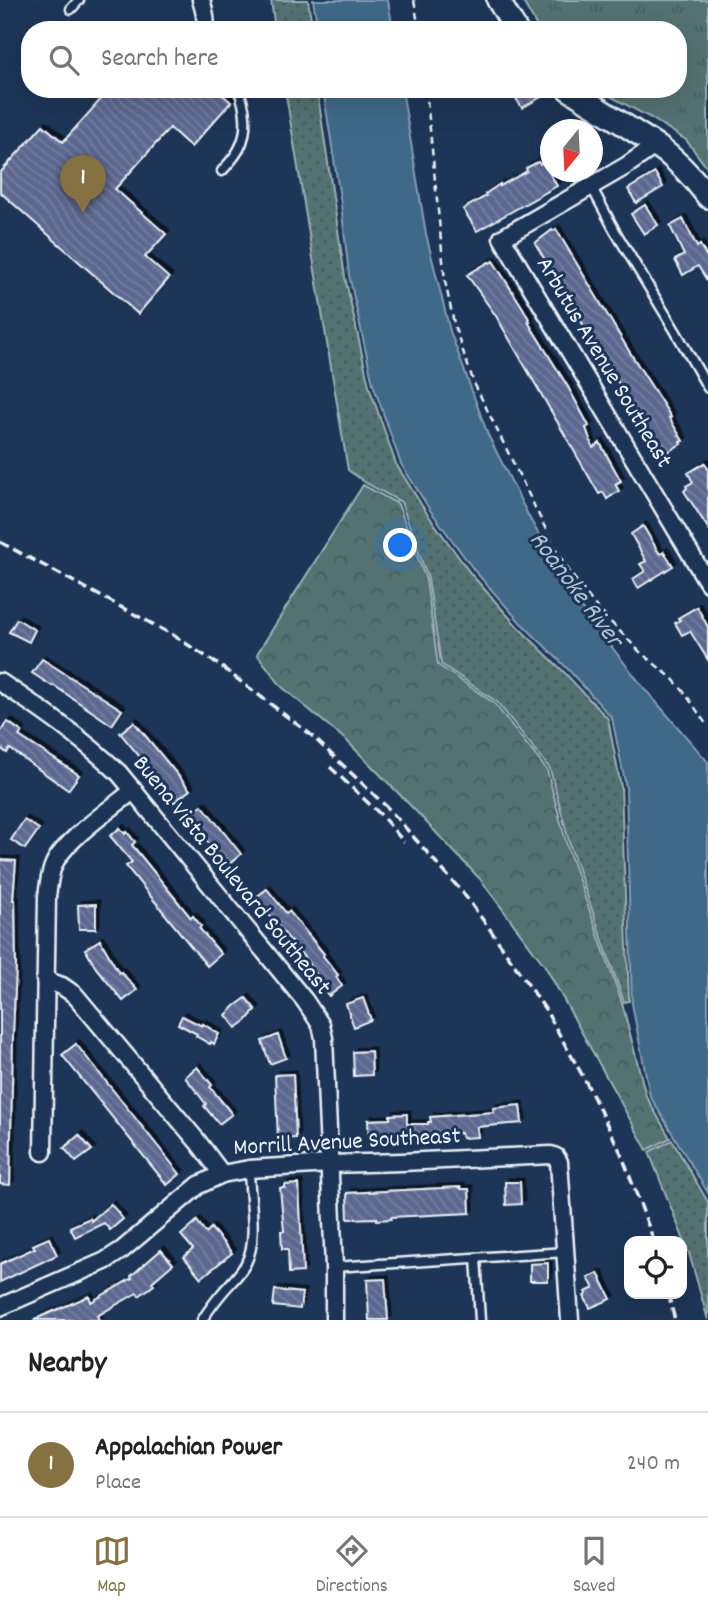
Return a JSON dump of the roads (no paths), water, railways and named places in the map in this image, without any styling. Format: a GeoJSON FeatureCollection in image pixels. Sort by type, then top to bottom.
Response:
{"type":"FeatureCollection","features":[{"type":"Feature","properties":{"kind":"main road"},"geometry":{"type":"LineString","coordinates":[[498,0],[511,21]]}},
{"type":"Feature","properties":{"kind":"main road"},"geometry":{"type":"LineString","coordinates":[[582,98],[656,145],[686,170],[708,197]]}},
{"type":"Feature","properties":{"kind":"street"},"geometry":{"type":"LineString","coordinates":[[201,0],[205,21]]}},
{"type":"Feature","properties":{"kind":"street"},"geometry":{"type":"LineString","coordinates":[[591,186],[656,145]]}},
{"type":"Feature","properties":{"kind":"street","name":"Arbutus Avenue Southeast"},"geometry":{"type":"LineString","coordinates":[[591,186],[502,238],[708,583]]}},
{"type":"Feature","properties":{"kind":"street","name":"Buena Vista Boulevard Southeast"},"geometry":{"type":"LineString","coordinates":[[0,682],[71,731],[97,752],[134,790],[305,1001],[321,1025],[324,1038],[330,1164],[334,1320]]}},
{"type":"Feature","properties":{"kind":"street"},"geometry":{"type":"LineString","coordinates":[[43,1152],[47,897],[50,875],[63,850],[134,790]]}},
{"type":"Feature","properties":{"kind":"street"},"geometry":{"type":"LineString","coordinates":[[46,980],[75,995],[222,1174]]}},
{"type":"Feature","properties":{"kind":"street","name":"Morrill Avenue Southeast"},"geometry":{"type":"LineString","coordinates":[[0,1307],[105,1261],[122,1250],[199,1185],[222,1174],[249,1169],[330,1164],[551,1155],[559,1162],[570,1320]]}},
{"type":"Feature","properties":{"kind":"lane"},"geometry":{"type":"LineString","coordinates":[[71,9],[79,0]]}},
{"type":"Feature","properties":{"kind":"lane"},"geometry":{"type":"LineString","coordinates":[[222,171],[239,151],[244,139],[246,121],[242,98]]}},
{"type":"Feature","properties":{"kind":"lane"},"geometry":{"type":"LineString","coordinates":[[591,186],[708,388]]}},
{"type":"Feature","properties":{"kind":"lane"},"geometry":{"type":"LineString","coordinates":[[202,1320],[247,1262],[253,1224],[249,1169]]}},
{"type":"Feature","properties":{"kind":"lane"},"geometry":{"type":"LineString","coordinates":[[334,1267],[566,1252]]}},
{"type":"Feature","properties":{"kind":"lane"},"geometry":{"type":"LineString","coordinates":[[476,1258],[480,1320]]}},
{"type":"Feature","properties":{"kind":"water"},"geometry":{"type":"Polygon","coordinates":[[[313,0],[388,0],[392,21],[316,21],[313,0]]]}},
{"type":"Feature","properties":{"kind":"water"},"geometry":{"type":"Polygon","coordinates":[[[324,98],[403,98],[426,234],[450,331],[488,435],[530,519],[582,609],[644,688],[708,762],[708,1193],[650,1096],[632,1004],[626,787],[612,718],[474,570],[430,510],[401,464],[373,384],[349,275],[324,98]]]}},
{"type":"Feature","properties":{"kind":"railway"},"geometry":{"type":"LineString","coordinates":[[0,542],[173,635],[219,665],[310,734],[387,807],[463,893],[545,1009],[585,1080],[621,1153],[652,1236]]}},
{"type":"Feature","properties":{"kind":"railway"},"geometry":{"type":"LineString","coordinates":[[330,767],[380,814],[404,842]]}},
{"type":"Feature","properties":{"kind":"railway"},"geometry":{"type":"LineString","coordinates":[[669,1299],[675,1320]]}},
{"type":"Feature","properties":{"kind":"place","name":"Appalachian Power"},"geometry":{"type":"Point","coordinates":[83,213]}},
{"type":"Feature","properties":{"kind":"water label","name":"Roanoke River"},"geometry":{"type":"Point","coordinates":[575,590]}}]}
